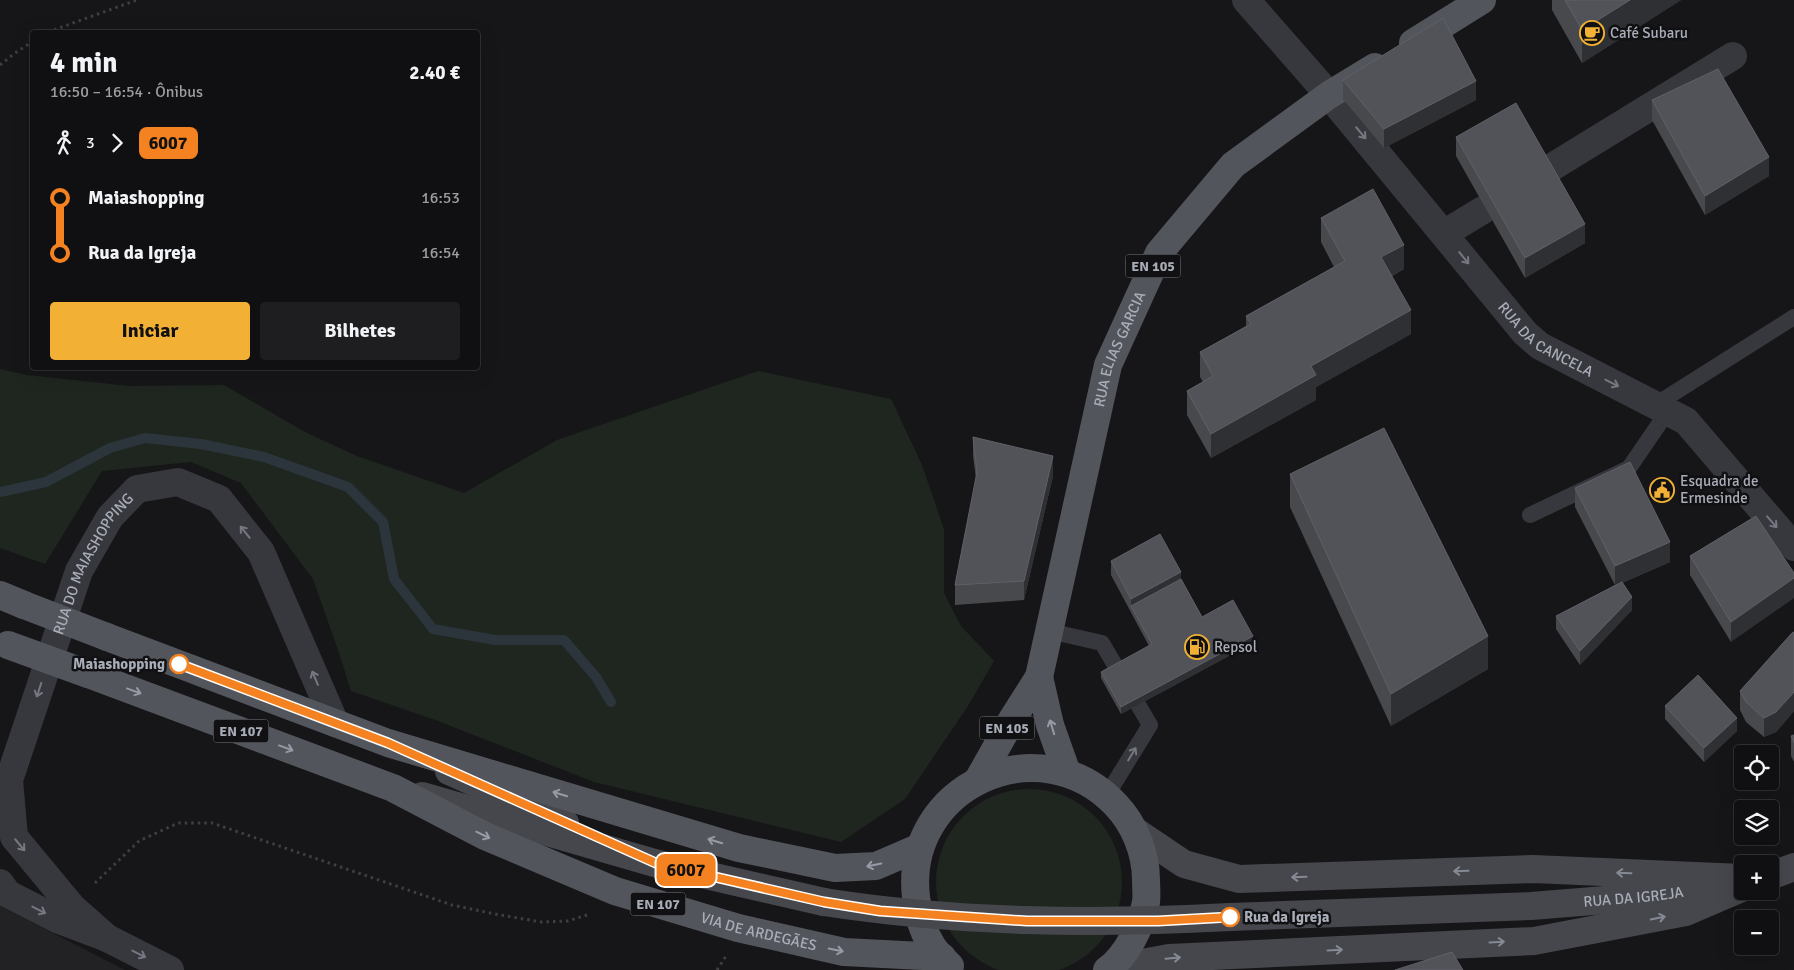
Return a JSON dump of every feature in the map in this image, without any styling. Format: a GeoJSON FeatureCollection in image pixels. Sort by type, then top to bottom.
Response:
{"type":"FeatureCollection","features":[{"type":"Feature","properties":{"kind":"main road","name":"RUA ELIAS GARCIA"},"geometry":{"type":"LineString","coordinates":[[978,780],[1039,677],[1108,364],[1159,253],[1233,165],[1329,95],[1482,0]]}},
{"type":"Feature","properties":{"kind":"main road","name":"EN 107"},"geometry":{"type":"LineString","coordinates":[[12,600],[388,743],[658,864]]}},
{"type":"Feature","properties":{"kind":"main road","name":"VIA DE ARDEGÃES"},"geometry":{"type":"LineString","coordinates":[[4,643],[393,788],[658,864]]}},
{"type":"Feature","properties":{"kind":"main road","name":"RUA ELIAS GARCIA"},"geometry":{"type":"LineString","coordinates":[[1039,677],[1050,725],[1067,773]]}},
{"type":"Feature","properties":{"kind":"main road","name":"EN 107"},"geometry":{"type":"LineString","coordinates":[[388,743],[739,848],[835,868],[876,866],[920,847]]}},
{"type":"Feature","properties":{"kind":"main road","name":"EN 105"},"geometry":{"type":"LineString","coordinates":[[947,964],[932,946],[918,915],[914,881],[920,847],[933,820],[953,797],[978,780],[1007,770],[1037,768],[1067,773],[1088,782],[1107,795],[1123,812],[1135,831],[1146,866],[1146,902],[1134,937],[1113,966],[1107,970]]}},
{"type":"Feature","properties":{"kind":"main road","name":"VIA DE ARDEGÃES"},"geometry":{"type":"LineString","coordinates":[[393,788],[485,836],[615,891],[738,928],[844,952],[947,964]]}},
{"type":"Feature","properties":{"kind":"main road","name":"RUA DA IGREJA"},"geometry":{"type":"LineString","coordinates":[[1135,831],[1184,864],[1239,879],[1533,869],[1734,878]]}},
{"type":"Feature","properties":{"kind":"main road","name":"RUA DA IGREJA"},"geometry":{"type":"LineString","coordinates":[[658,864],[824,902],[880,911],[1027,921],[1158,921],[1531,906],[1655,896],[1734,883]]}},
{"type":"Feature","properties":{"kind":"main road"},"geometry":{"type":"LineString","coordinates":[[1779,873],[1794,867]]}},
{"type":"Feature","properties":{"kind":"main road","name":"RUA DA IGREJA"},"geometry":{"type":"LineString","coordinates":[[1126,970],[1142,963],[1169,958],[1534,941],[1686,912],[1734,891]]}},
{"type":"Feature","properties":{"kind":"street","name":"RUA DA CANCELA"},"geometry":{"type":"LineString","coordinates":[[1246,0],[1445,233],[1525,333],[1540,346],[1686,421],[1794,547]]}},
{"type":"Feature","properties":{"kind":"street"},"geometry":{"type":"LineString","coordinates":[[1544,172],[1733,56]]}},
{"type":"Feature","properties":{"kind":"street"},"geometry":{"type":"LineString","coordinates":[[1445,233],[1483,210]]}},
{"type":"Feature","properties":{"kind":"street","name":"RUA DO MAIASHOPPING"},"geometry":{"type":"LineString","coordinates":[[107,938],[72,907],[14,838],[9,780],[79,571],[110,517],[137,489],[178,482],[218,499],[262,552],[335,723]]}},
{"type":"Feature","properties":{"kind":"street","name":"RUA DO MAIASHOPPING"},"geometry":{"type":"LineString","coordinates":[[0,883],[8,894],[60,920],[107,938],[170,970]]}},
{"type":"Feature","properties":{"kind":"lane"},"geometry":{"type":"LineString","coordinates":[[1530,515],[1629,468],[1662,408],[1794,317]]}},
{"type":"Feature","properties":{"kind":"lane"},"geometry":{"type":"LineString","coordinates":[[1048,631],[1102,643],[1150,725],[1107,795]]}},
{"type":"Feature","properties":{"kind":"path"},"geometry":{"type":"LineString","coordinates":[[54,30],[137,0]]}},
{"type":"Feature","properties":{"kind":"path"},"geometry":{"type":"LineString","coordinates":[[0,65],[30,43]]}},
{"type":"Feature","properties":{"kind":"path"},"geometry":{"type":"LineString","coordinates":[[95,883],[139,841],[178,823],[212,823],[452,905],[541,922],[568,921],[597,912]]}},
{"type":"Feature","properties":{"kind":"shaded area"},"geometry":{"type":"Polygon","coordinates":[[[0,369],[27,375],[129,386],[224,385],[305,432],[357,456],[464,493],[557,440],[758,371],[891,399],[922,465],[944,529],[944,593],[961,626],[994,661],[968,706],[905,799],[841,842],[594,782],[438,721],[351,691],[313,579],[241,483],[191,462],[102,471],[45,564],[0,548],[0,369]]]}},
{"type":"Feature","properties":{"kind":"shaded area"},"geometry":{"type":"Polygon","coordinates":[[[1011,790],[1047,790],[1081,804],[1107,830],[1115,846],[1122,873],[1121,900],[1107,934],[1081,960],[1056,971],[1002,971],[977,960],[951,934],[937,900],[937,864],[951,830],[977,804],[1011,790]]]}},
{"type":"Feature","properties":{"kind":"shaded area"},"geometry":{"type":"Polygon","coordinates":[[[0,906],[125,970],[0,970],[0,906]]]}},
{"type":"Feature","properties":{"kind":"building"},"geometry":{"type":"Polygon","coordinates":[[[1565,0],[1630,0],[1582,30],[1565,0]]]}},
{"type":"Feature","properties":{"kind":"building"},"geometry":{"type":"Polygon","coordinates":[[[1443,18],[1476,81],[1384,129],[1343,80],[1443,18]]]}},
{"type":"Feature","properties":{"kind":"building"},"geometry":{"type":"Polygon","coordinates":[[[1718,69],[1769,157],[1705,196],[1652,100],[1718,69]]]}},
{"type":"Feature","properties":{"kind":"building"},"geometry":{"type":"Polygon","coordinates":[[[1516,103],[1585,224],[1525,258],[1456,137],[1516,103]]]}},
{"type":"Feature","properties":{"kind":"building"},"geometry":{"type":"Polygon","coordinates":[[[1373,189],[1404,245],[1381,257],[1411,310],[1311,366],[1316,375],[1211,434],[1187,391],[1213,376],[1200,352],[1251,324],[1246,316],[1345,261],[1321,218],[1373,189]]]}},
{"type":"Feature","properties":{"kind":"building"},"geometry":{"type":"Polygon","coordinates":[[[1384,428],[1488,636],[1391,694],[1290,474],[1384,428]]]}},
{"type":"Feature","properties":{"kind":"building"},"geometry":{"type":"Polygon","coordinates":[[[973,437],[1053,456],[1024,581],[955,585],[977,472],[973,437]]]}},
{"type":"Feature","properties":{"kind":"building"},"geometry":{"type":"Polygon","coordinates":[[[1630,462],[1670,542],[1615,566],[1575,488],[1630,462]]]}},
{"type":"Feature","properties":{"kind":"building"},"geometry":{"type":"Polygon","coordinates":[[[1756,516],[1794,573],[1794,578],[1731,622],[1690,556],[1756,516]]]}},
{"type":"Feature","properties":{"kind":"building"},"geometry":{"type":"Polygon","coordinates":[[[1160,534],[1181,572],[1131,599],[1111,561],[1160,534]]]}},
{"type":"Feature","properties":{"kind":"building","name":"Repsol"},"geometry":{"type":"Polygon","coordinates":[[[1181,579],[1202,617],[1233,600],[1253,636],[1121,707],[1101,672],[1152,644],[1131,606],[1181,579]]]}},
{"type":"Feature","properties":{"kind":"building"},"geometry":{"type":"Polygon","coordinates":[[[1622,582],[1632,597],[1580,651],[1556,616],[1622,582]]]}},
{"type":"Feature","properties":{"kind":"building"},"geometry":{"type":"Polygon","coordinates":[[[1794,632],[1794,692],[1776,712],[1764,718],[1746,702],[1740,691],[1794,632]]]}},
{"type":"Feature","properties":{"kind":"building"},"geometry":{"type":"Polygon","coordinates":[[[1698,675],[1737,718],[1704,748],[1665,706],[1698,675]]]}},
{"type":"Feature","properties":{"kind":"building"},"geometry":{"type":"Polygon","coordinates":[[[1452,952],[1463,970],[1395,970],[1452,952]]]}},
{"type":"Feature","properties":{"kind":"waterway"},"geometry":{"type":"LineString","coordinates":[[0,492],[46,482],[110,448],[145,438],[201,444],[264,457],[348,487],[383,522],[394,579],[433,629],[495,640],[564,640],[596,677],[611,702]]}},
{"type":"Feature","properties":{"kind":"bus line","name":"6007"},"geometry":{"type":"LineString","coordinates":[[179,664],[388,743],[658,864],[824,902],[880,911],[1027,921],[1158,921],[1230,917]]}},
{"type":"Feature","properties":{"kind":"place","name":"Café Subaru"},"geometry":{"type":"Point","coordinates":[1592,33]}},
{"type":"Feature","properties":{"kind":"place","name":"Esquadra de Ermesinde"},"geometry":{"type":"Point","coordinates":[1662,490]}},
{"type":"Feature","properties":{"kind":"place","name":"Repsol"},"geometry":{"type":"Point","coordinates":[1197,647]}},
{"type":"Feature","properties":{"kind":"place","name":"Maiashopping"},"geometry":{"type":"Point","coordinates":[179,664]}},
{"type":"Feature","properties":{"kind":"place","name":"Rua da Igreja"},"geometry":{"type":"Point","coordinates":[1230,917]}}]}
